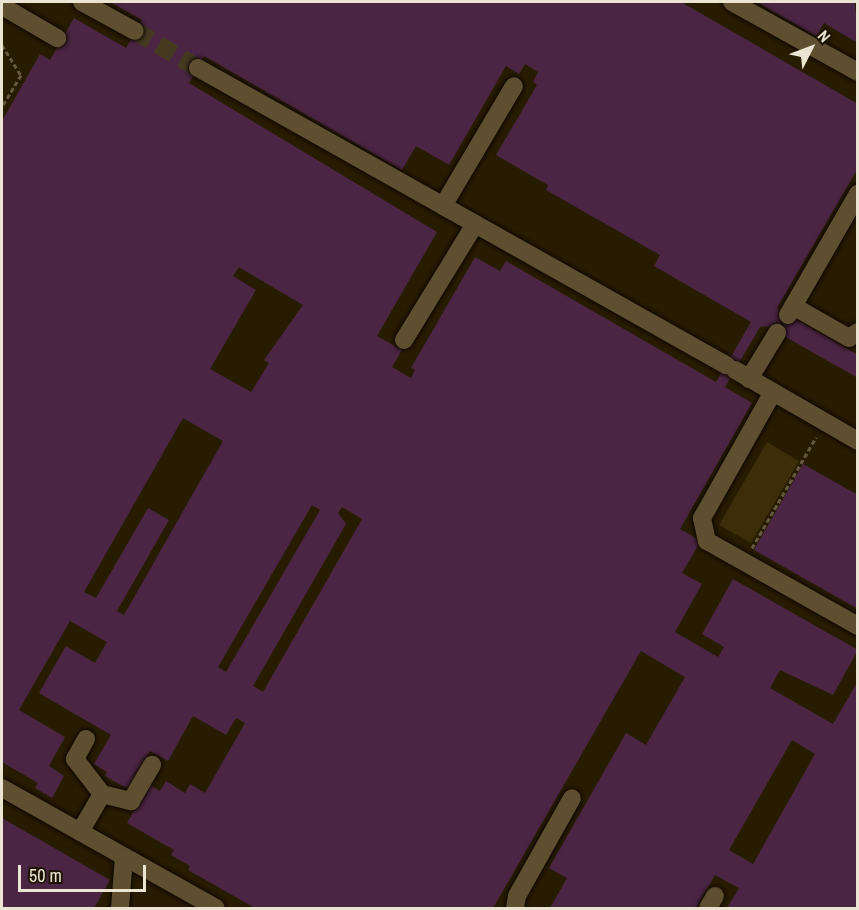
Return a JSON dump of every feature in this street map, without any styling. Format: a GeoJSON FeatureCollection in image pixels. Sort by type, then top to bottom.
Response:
{"type":"FeatureCollection","features":[{"type":"Feature","properties":{"kind":"street"},"geometry":{"type":"LineString","coordinates":[[82,2],[135,32]]}},
{"type":"Feature","properties":{"kind":"street"},"geometry":{"type":"LineString","coordinates":[[732,2],[858,72]]}},
{"type":"Feature","properties":{"kind":"street"},"geometry":{"type":"LineString","coordinates":[[2,6],[57,39]]}},
{"type":"Feature","properties":{"kind":"street"},"geometry":{"type":"LineString","coordinates":[[198,68],[858,441]]}},
{"type":"Feature","properties":{"kind":"street"},"geometry":{"type":"LineString","coordinates":[[443,206],[514,86]]}},
{"type":"Feature","properties":{"kind":"street"},"geometry":{"type":"LineString","coordinates":[[858,194],[824,239],[790,310],[849,338],[858,332]]}},
{"type":"Feature","properties":{"kind":"street"},"geometry":{"type":"LineString","coordinates":[[404,340],[475,224]]}},
{"type":"Feature","properties":{"kind":"street"},"geometry":{"type":"LineString","coordinates":[[737,371],[777,333]]}},
{"type":"Feature","properties":{"kind":"street"},"geometry":{"type":"LineString","coordinates":[[773,392],[702,518],[707,541],[858,626]]}},
{"type":"Feature","properties":{"kind":"street"},"geometry":{"type":"LineString","coordinates":[[86,739],[75,759],[102,794],[131,801],[152,765]]}},
{"type":"Feature","properties":{"kind":"street"},"geometry":{"type":"LineString","coordinates":[[2,788],[216,909]]}},
{"type":"Feature","properties":{"kind":"street"},"geometry":{"type":"LineString","coordinates":[[81,832],[102,794]]}},
{"type":"Feature","properties":{"kind":"street"},"geometry":{"type":"LineString","coordinates":[[515,909],[518,896],[572,798]]}},
{"type":"Feature","properties":{"kind":"street"},"geometry":{"type":"LineString","coordinates":[[120,909],[124,857]]}},
{"type":"Feature","properties":{"kind":"path"},"geometry":{"type":"LineString","coordinates":[[2,45],[21,75],[2,107]]}},
{"type":"Feature","properties":{"kind":"path"},"geometry":{"type":"LineString","coordinates":[[744,561],[824,422]]}},
{"type":"Feature","properties":{"kind":"shaded area"},"geometry":{"type":"Polygon","coordinates":[[[767,442],[799,461],[751,543],[719,525],[767,442]]]}},
{"type":"Feature","properties":{"kind":"building"},"geometry":{"type":"Polygon","coordinates":[[[110,2],[681,2],[858,104],[858,168],[777,308],[858,355],[858,378],[766,326],[760,327],[725,387],[752,403],[680,529],[701,541],[682,573],[702,584],[675,632],[718,657],[724,647],[702,634],[733,579],[858,650],[833,695],[780,670],[770,688],[833,724],[858,681],[858,908],[727,908],[739,888],[715,875],[696,908],[550,908],[567,878],[549,868],[626,733],[646,745],[685,677],[641,651],[493,908],[255,908],[188,870],[190,866],[171,855],[174,850],[127,823],[149,784],[160,791],[166,781],[185,793],[190,784],[205,793],[245,723],[236,718],[226,735],[193,716],[168,761],[150,751],[128,789],[105,776],[107,772],[94,764],[111,735],[39,693],[66,646],[95,663],[107,642],[70,621],[19,710],[65,737],[49,766],[64,776],[52,798],[35,788],[38,783],[2,762],[2,121],[40,54],[50,60],[74,18],[126,48],[142,20],[110,2]],[[204,56],[189,83],[437,232],[377,336],[402,350],[392,367],[411,378],[415,370],[411,368],[475,257],[500,271],[506,261],[716,382],[751,322],[654,266],[660,255],[546,190],[548,185],[496,155],[537,85],[533,82],[538,72],[525,64],[519,74],[506,66],[449,165],[416,146],[402,170],[204,56]],[[239,267],[233,276],[256,290],[210,369],[251,392],[269,363],[264,360],[303,305],[239,267]],[[183,418],[84,592],[96,598],[148,508],[169,520],[117,611],[124,615],[223,441],[183,418]],[[312,505],[218,667],[226,672],[320,510],[312,505]],[[342,507],[338,513],[346,524],[253,686],[263,692],[362,519],[342,507]],[[792,740],[729,850],[753,864],[815,754],[792,740]]]}},
{"type":"Feature","properties":{"kind":"building"},"geometry":{"type":"Polygon","coordinates":[[[757,2],[855,2],[858,43],[824,23],[816,36],[757,2]]]}},
{"type":"Feature","properties":{"kind":"building"},"geometry":{"type":"Polygon","coordinates":[[[803,464],[858,495],[858,609],[754,550],[803,464]]]}},
{"type":"Feature","properties":{"kind":"building"},"geometry":{"type":"Polygon","coordinates":[[[2,818],[110,880],[94,908],[2,908],[2,818]]]}},
{"type":"Feature","properties":{"kind":"tunnel"},"geometry":{"type":"LineString","coordinates":[[135,31],[198,68]]}}]}
